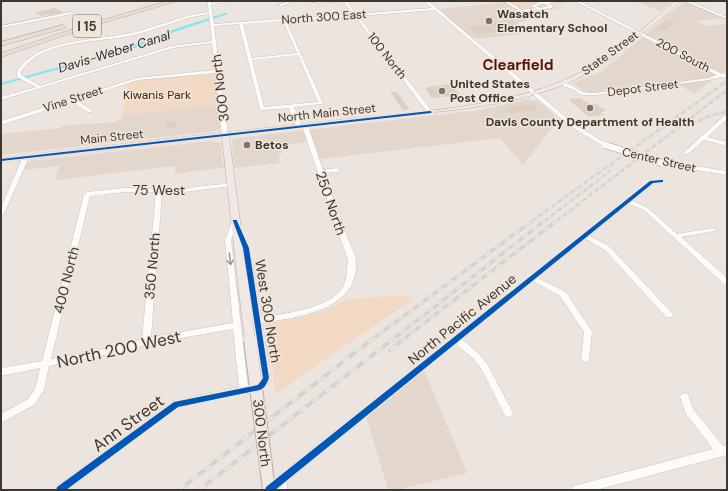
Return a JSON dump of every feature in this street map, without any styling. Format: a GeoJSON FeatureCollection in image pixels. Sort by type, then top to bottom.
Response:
{"type":"FeatureCollection","features":[{"type":"Feature","properties":{"kind":"highway","name":"I 15"},"geometry":{"type":"LineString","coordinates":[[1,48],[79,22],[153,1]]}},
{"type":"Feature","properties":{"kind":"highway","name":"I 15"},"geometry":{"type":"LineString","coordinates":[[1,55],[128,14],[174,1]]}},
{"type":"Feature","properties":{"kind":"highway"},"geometry":{"type":"LineString","coordinates":[[1,61],[31,48],[128,14]]}},
{"type":"Feature","properties":{"kind":"highway"},"geometry":{"type":"LineString","coordinates":[[1,44],[79,22]]}},
{"type":"Feature","properties":{"kind":"main road","name":"State Street"},"geometry":{"type":"LineString","coordinates":[[510,98],[561,83],[598,64],[678,1]]}},
{"type":"Feature","properties":{"kind":"main road","name":"North Main Street"},"geometry":{"type":"LineString","coordinates":[[225,135],[430,112],[510,98]]}},
{"type":"Feature","properties":{"kind":"main road","name":"Main Street"},"geometry":{"type":"LineString","coordinates":[[1,160],[225,135]]}},
{"type":"Feature","properties":{"kind":"main road","name":"300 North"},"geometry":{"type":"LineString","coordinates":[[225,135],[269,490]]}},
{"type":"Feature","properties":{"kind":"street"},"geometry":{"type":"LineString","coordinates":[[209,3],[225,1]]}},
{"type":"Feature","properties":{"kind":"street"},"geometry":{"type":"LineString","coordinates":[[280,5],[292,1]]}},
{"type":"Feature","properties":{"kind":"street"},"geometry":{"type":"LineString","coordinates":[[308,1],[341,1]]}},
{"type":"Feature","properties":{"kind":"street","name":"100 North"},"geometry":{"type":"LineString","coordinates":[[345,1],[430,112]]}},
{"type":"Feature","properties":{"kind":"street","name":"Center Street"},"geometry":{"type":"LineString","coordinates":[[426,1],[572,125],[605,145],[662,163],[727,173]]}},
{"type":"Feature","properties":{"kind":"street"},"geometry":{"type":"LineString","coordinates":[[505,1],[521,11],[552,7],[546,2]]}},
{"type":"Feature","properties":{"kind":"street"},"geometry":{"type":"LineString","coordinates":[[539,9],[534,5],[546,2],[569,1]]}},
{"type":"Feature","properties":{"kind":"street","name":"200 South"},"geometry":{"type":"LineString","coordinates":[[577,1],[725,76]]}},
{"type":"Feature","properties":{"kind":"street"},"geometry":{"type":"LineString","coordinates":[[686,1],[727,18]]}},
{"type":"Feature","properties":{"kind":"street","name":"300 North"},"geometry":{"type":"LineString","coordinates":[[209,3],[225,135]]}},
{"type":"Feature","properties":{"kind":"street","name":"North 300 East"},"geometry":{"type":"LineString","coordinates":[[212,21],[241,23],[435,9]]}},
{"type":"Feature","properties":{"kind":"street"},"geometry":{"type":"LineString","coordinates":[[1,27],[72,13]]}},
{"type":"Feature","properties":{"kind":"street"},"geometry":{"type":"LineString","coordinates":[[39,87],[22,78],[19,71],[28,61],[52,50],[78,43],[128,35],[199,14],[210,13]]}},
{"type":"Feature","properties":{"kind":"street"},"geometry":{"type":"LineString","coordinates":[[171,16],[182,19]]}},
{"type":"Feature","properties":{"kind":"street"},"geometry":{"type":"LineString","coordinates":[[241,23],[262,109],[321,103],[284,20]]}},
{"type":"Feature","properties":{"kind":"street"},"geometry":{"type":"LineString","coordinates":[[1,99],[173,46],[214,42]]}},
{"type":"Feature","properties":{"kind":"street"},"geometry":{"type":"LineString","coordinates":[[250,59],[300,54]]}},
{"type":"Feature","properties":{"kind":"street","name":"Vine Street"},"geometry":{"type":"LineString","coordinates":[[1,123],[136,79],[218,71]]}},
{"type":"Feature","properties":{"kind":"street","name":"Depot Street"},"geometry":{"type":"LineString","coordinates":[[561,83],[576,89],[583,94],[596,94],[725,76]]}},
{"type":"Feature","properties":{"kind":"street"},"geometry":{"type":"LineString","coordinates":[[73,100],[90,110]]}},
{"type":"Feature","properties":{"kind":"street","name":"250 North"},"geometry":{"type":"LineString","coordinates":[[257,321],[305,312],[327,305],[343,292],[350,280],[352,260],[321,172],[302,126],[291,106]]}},
{"type":"Feature","properties":{"kind":"street"},"geometry":{"type":"LineString","coordinates":[[686,153],[726,117]]}},
{"type":"Feature","properties":{"kind":"street"},"geometry":{"type":"LineString","coordinates":[[703,138],[727,144]]}},
{"type":"Feature","properties":{"kind":"street"},"geometry":{"type":"LineString","coordinates":[[1,214],[26,157]]}},
{"type":"Feature","properties":{"kind":"street"},"geometry":{"type":"LineString","coordinates":[[321,172],[337,170]]}},
{"type":"Feature","properties":{"kind":"street","name":"North Pacific Avenue"},"geometry":{"type":"LineString","coordinates":[[282,485],[456,339],[628,201],[652,182],[661,181]]}},
{"type":"Feature","properties":{"kind":"street","name":"75 West"},"geometry":{"type":"LineString","coordinates":[[87,194],[124,190],[176,191],[231,184]]}},
{"type":"Feature","properties":{"kind":"street","name":"350 North"},"geometry":{"type":"LineString","coordinates":[[146,341],[159,191]]}},
{"type":"Feature","properties":{"kind":"street","name":"400 North"},"geometry":{"type":"LineString","coordinates":[[1,419],[31,402],[39,390],[87,194]]}},
{"type":"Feature","properties":{"kind":"street"},"geometry":{"type":"LineString","coordinates":[[628,201],[646,209],[727,282]]}},
{"type":"Feature","properties":{"kind":"street","name":"West 300 North"},"geometry":{"type":"LineString","coordinates":[[235,221],[246,248],[266,378],[260,387],[244,390],[228,240],[235,221]]}},
{"type":"Feature","properties":{"kind":"street"},"geometry":{"type":"LineString","coordinates":[[676,236],[713,230]]}},
{"type":"Feature","properties":{"kind":"street"},"geometry":{"type":"LineString","coordinates":[[585,236],[608,248],[669,315]]}},
{"type":"Feature","properties":{"kind":"street"},"geometry":{"type":"LineString","coordinates":[[533,278],[563,294],[588,332],[585,359]]}},
{"type":"Feature","properties":{"kind":"street","name":"North 200 West"},"geometry":{"type":"LineString","coordinates":[[1,372],[45,365],[130,347],[146,341],[237,325]]}},
{"type":"Feature","properties":{"kind":"street"},"geometry":{"type":"LineString","coordinates":[[456,339],[476,356],[485,368],[508,413]]}},
{"type":"Feature","properties":{"kind":"street","name":"Ann Street"},"geometry":{"type":"LineString","coordinates":[[60,490],[176,404],[244,390]]}},
{"type":"Feature","properties":{"kind":"street"},"geometry":{"type":"LineString","coordinates":[[577,490],[724,451],[689,411],[685,397]]}},
{"type":"Feature","properties":{"kind":"street"},"geometry":{"type":"LineString","coordinates":[[269,490],[282,485]]}},
{"type":"Feature","properties":{"kind":"shaded area"},"geometry":{"type":"Polygon","coordinates":[[[634,1],[672,1],[660,11],[634,1]]]}},
{"type":"Feature","properties":{"kind":"shaded area"},"geometry":{"type":"Polygon","coordinates":[[[685,1],[726,18],[696,21],[705,26],[727,24],[727,69],[694,94],[675,82],[586,93],[573,83],[601,72],[685,1]]]}},
{"type":"Feature","properties":{"kind":"shaded area","name":"Wasatch Elementary School"},"geometry":{"type":"Polygon","coordinates":[[[502,3],[528,21],[517,22],[532,33],[472,39],[439,9],[502,3]]]}},
{"type":"Feature","properties":{"kind":"shaded area"},"geometry":{"type":"Polygon","coordinates":[[[526,99],[538,101],[559,119],[523,165],[500,138],[320,159],[313,141],[280,146],[282,154],[278,155],[280,163],[234,168],[232,140],[236,138],[481,110],[526,99]]]}},
{"type":"Feature","properties":{"kind":"shaded area"},"geometry":{"type":"Polygon","coordinates":[[[218,105],[220,128],[217,131],[1,155],[1,134],[61,128],[62,126],[115,122],[121,119],[122,115],[218,105]]]}},
{"type":"Feature","properties":{"kind":"shaded area"},"geometry":{"type":"Polygon","coordinates":[[[212,141],[221,143],[222,162],[227,167],[175,174],[175,166],[55,180],[59,166],[23,170],[26,163],[30,161],[212,141]]]}},
{"type":"Feature","properties":{"kind":"shaded area"},"geometry":{"type":"Polygon","coordinates":[[[424,370],[467,473],[397,490],[388,490],[366,416],[424,370]]]}},
{"type":"Feature","properties":{"kind":"green space"},"geometry":{"type":"Polygon","coordinates":[[[489,1],[548,1],[561,9],[516,12],[502,3],[493,4],[489,1]]]}},
{"type":"Feature","properties":{"kind":"green space","name":"Kiwanis Park"},"geometry":{"type":"Polygon","coordinates":[[[215,74],[218,105],[122,115],[128,83],[143,79],[215,74]]]}},
{"type":"Feature","properties":{"kind":"green space"},"geometry":{"type":"Polygon","coordinates":[[[410,295],[412,300],[276,393],[266,324],[304,317],[328,309],[348,299],[410,295]]]}},
{"type":"Feature","properties":{"kind":"building"},"geometry":{"type":"Polygon","coordinates":[[[54,8],[63,12],[42,16],[34,13],[54,8]]]}},
{"type":"Feature","properties":{"kind":"building","name":"Wasatch Elementary School"},"geometry":{"type":"Polygon","coordinates":[[[511,20],[520,26],[509,27],[513,29],[510,30],[481,34],[475,33],[469,27],[511,20]]]}},
{"type":"Feature","properties":{"kind":"building"},"geometry":{"type":"Polygon","coordinates":[[[667,20],[675,22],[665,31],[656,29],[667,20]]]}},
{"type":"Feature","properties":{"kind":"building","name":"United States Post Office"},"geometry":{"type":"Polygon","coordinates":[[[450,84],[460,95],[432,98],[425,89],[428,88],[427,87],[450,84]]]}},
{"type":"Feature","properties":{"kind":"building"},"geometry":{"type":"Polygon","coordinates":[[[390,92],[397,92],[409,109],[403,110],[390,92]]]}},
{"type":"Feature","properties":{"kind":"building","name":"Davis County Department of Health"},"geometry":{"type":"Polygon","coordinates":[[[580,98],[591,105],[597,104],[606,111],[600,112],[604,115],[589,117],[570,101],[570,99],[580,98]]]}},
{"type":"Feature","properties":{"kind":"building"},"geometry":{"type":"Polygon","coordinates":[[[532,104],[538,110],[510,113],[505,108],[532,104]]]}},
{"type":"Feature","properties":{"kind":"building"},"geometry":{"type":"Polygon","coordinates":[[[177,121],[176,128],[166,129],[167,122],[177,121]]]}},
{"type":"Feature","properties":{"kind":"waterway","name":"Davis-Weber Canal"},"geometry":{"type":"LineString","coordinates":[[1,84],[128,49],[170,32],[226,14]]}},
{"type":"Feature","properties":{"kind":"railway"},"geometry":{"type":"LineString","coordinates":[[529,223],[727,81]]}},
{"type":"Feature","properties":{"kind":"railway"},"geometry":{"type":"LineString","coordinates":[[554,223],[727,90]]}},
{"type":"Feature","properties":{"kind":"railway"},"geometry":{"type":"LineString","coordinates":[[688,127],[704,118],[727,111]]}},
{"type":"Feature","properties":{"kind":"railway"},"geometry":{"type":"LineString","coordinates":[[542,223],[610,171]]}},
{"type":"Feature","properties":{"kind":"railway"},"geometry":{"type":"LineString","coordinates":[[370,341],[531,222]]}},
{"type":"Feature","properties":{"kind":"railway"},"geometry":{"type":"LineString","coordinates":[[391,341],[543,222]]}},
{"type":"Feature","properties":{"kind":"railway"},"geometry":{"type":"LineString","coordinates":[[401,341],[555,222]]}},
{"type":"Feature","properties":{"kind":"railway"},"geometry":{"type":"LineString","coordinates":[[179,490],[371,340]]}},
{"type":"Feature","properties":{"kind":"railway"},"geometry":{"type":"LineString","coordinates":[[199,490],[392,340]]}},
{"type":"Feature","properties":{"kind":"railway"},"geometry":{"type":"LineString","coordinates":[[390,350],[402,340]]}},
{"type":"Feature","properties":{"kind":"cycle path"},"geometry":{"type":"LineString","coordinates":[[1,160],[430,112]]}},
{"type":"Feature","properties":{"kind":"cycle path"},"geometry":{"type":"LineString","coordinates":[[269,490],[652,182],[661,181]]}},
{"type":"Feature","properties":{"kind":"cycle path"},"geometry":{"type":"LineString","coordinates":[[60,490],[176,404],[260,387],[264,383],[266,378],[246,248],[235,221]]}},
{"type":"Feature","properties":{"kind":"place","name":"Wasatch Elementary School"},"geometry":{"type":"Point","coordinates":[489,21]}},
{"type":"Feature","properties":{"kind":"place","name":"United States Post Office"},"geometry":{"type":"Point","coordinates":[442,91]}},
{"type":"Feature","properties":{"kind":"place","name":"Davis County Department of Health"},"geometry":{"type":"Point","coordinates":[590,108]}},
{"type":"Feature","properties":{"kind":"place","name":"Betos"},"geometry":{"type":"Point","coordinates":[247,145]}},
{"type":"Feature","properties":{"kind":"district","name":"Clearfield"},"geometry":{"type":"Point","coordinates":[518,65]}}]}
